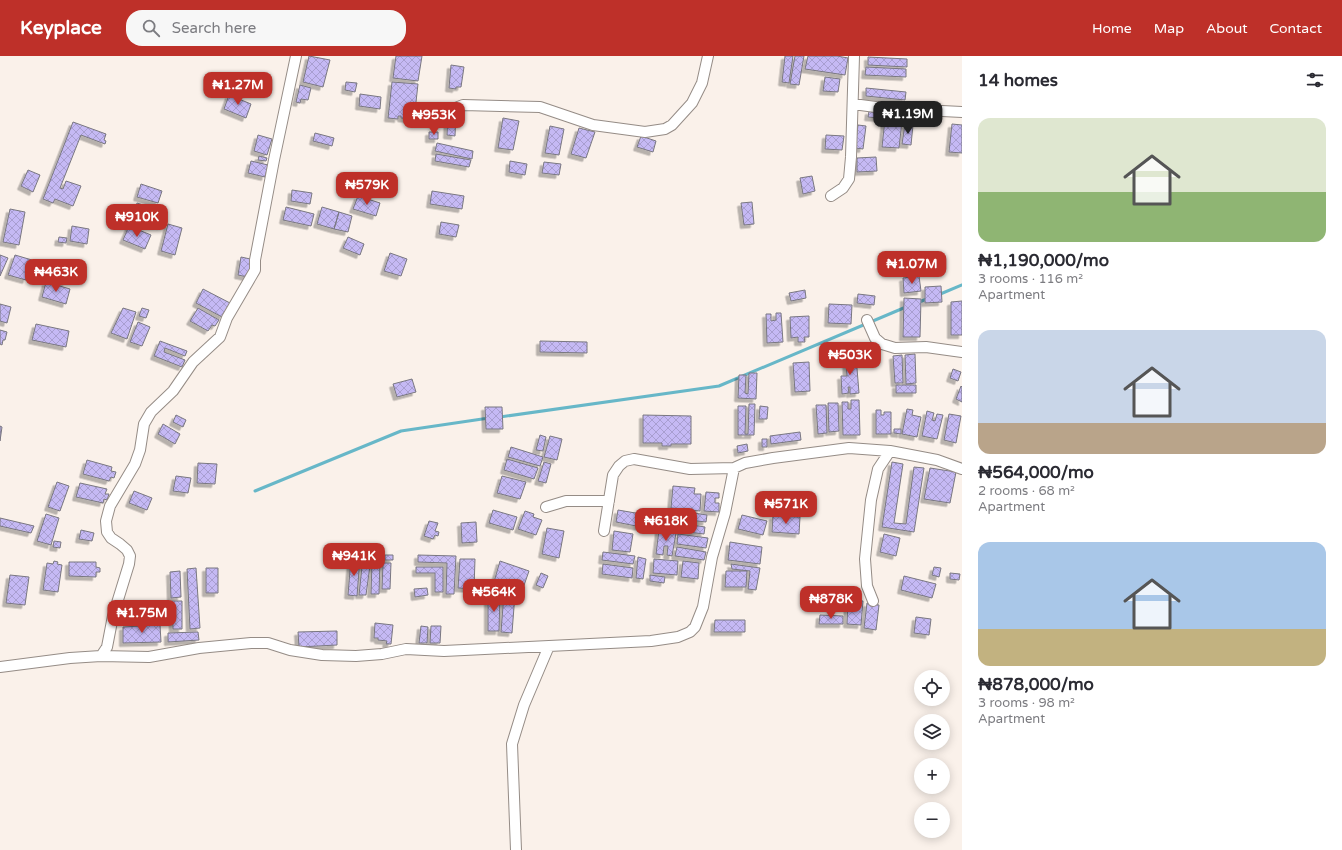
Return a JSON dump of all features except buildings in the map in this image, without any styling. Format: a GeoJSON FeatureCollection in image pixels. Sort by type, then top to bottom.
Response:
{"type":"FeatureCollection","features":[{"type":"Feature","properties":{"kind":"street"},"geometry":{"type":"LineString","coordinates":[[101,656],[107,647],[112,616],[129,564],[130,556],[127,550],[111,538],[107,532],[106,521],[110,506],[135,464],[140,450],[144,424],[151,412],[173,391],[193,362],[220,337],[231,312],[255,270],[255,260],[274,160],[296,56]]}},
{"type":"Feature","properties":{"kind":"street"},"geometry":{"type":"LineString","coordinates":[[430,118],[463,105],[540,107],[593,125],[644,132],[664,129],[672,125],[692,103],[702,83],[708,56]]}},
{"type":"Feature","properties":{"kind":"street"},"geometry":{"type":"LineString","coordinates":[[831,196],[843,188],[849,179],[852,157],[854,56]]}},
{"type":"Feature","properties":{"kind":"street"},"geometry":{"type":"LineString","coordinates":[[853,104],[883,108],[962,112]]}},
{"type":"Feature","properties":{"kind":"street"},"geometry":{"type":"LineString","coordinates":[[866,320],[875,338],[882,344],[895,348],[926,347],[962,352]]}},
{"type":"Feature","properties":{"kind":"street"},"geometry":{"type":"LineString","coordinates":[[604,531],[613,475],[619,466],[625,461],[634,459],[690,468],[734,468],[745,463],[773,458],[849,448],[890,451],[937,460],[962,469]]}},
{"type":"Feature","properties":{"kind":"street"},"geometry":{"type":"LineString","coordinates":[[873,601],[867,586],[865,559],[871,500],[878,470],[890,451]]}},
{"type":"Feature","properties":{"kind":"street"},"geometry":{"type":"LineString","coordinates":[[0,667],[70,658],[101,656],[149,657],[200,648],[251,643],[268,643],[290,650],[322,655],[356,656],[382,654],[406,649],[444,651],[651,641],[678,637],[690,632],[696,627],[703,606],[712,557],[725,513],[734,468]]}},
{"type":"Feature","properties":{"kind":"street"},"geometry":{"type":"LineString","coordinates":[[546,507],[566,500],[609,501]]}},
{"type":"Feature","properties":{"kind":"street"},"geometry":{"type":"LineString","coordinates":[[516,850],[512,744],[524,705],[549,646]]}},
{"type":"Feature","properties":{"kind":"street"},"geometry":{"type":"LineString","coordinates":[[107,647],[115,656]]}},
{"type":"Feature","properties":{"kind":"waterway"},"geometry":{"type":"LineString","coordinates":[[938,295],[962,285]]}},
{"type":"Feature","properties":{"kind":"waterway"},"geometry":{"type":"LineString","coordinates":[[917,303],[929,298]]}},
{"type":"Feature","properties":{"kind":"waterway"},"geometry":{"type":"LineString","coordinates":[[500,417],[719,386],[906,307]]}},
{"type":"Feature","properties":{"kind":"waterway"},"geometry":{"type":"LineString","coordinates":[[255,491],[401,431],[489,418]]}}]}
